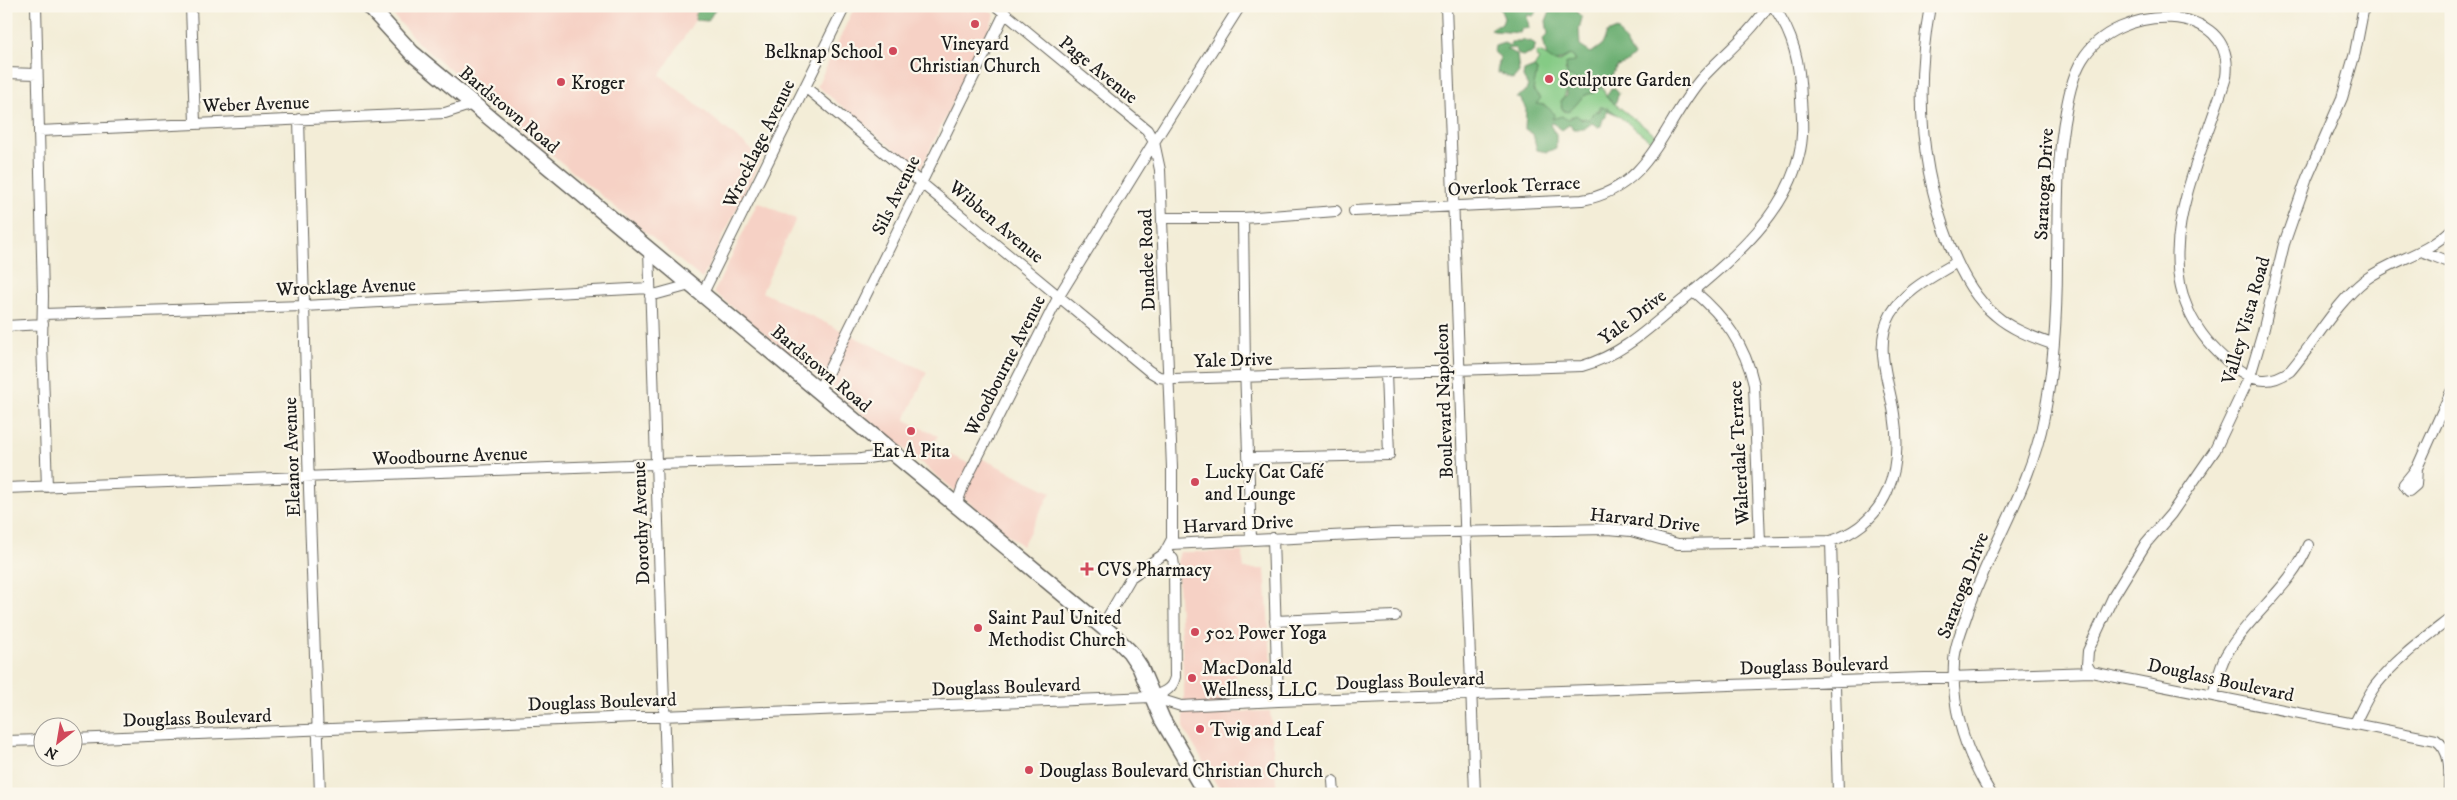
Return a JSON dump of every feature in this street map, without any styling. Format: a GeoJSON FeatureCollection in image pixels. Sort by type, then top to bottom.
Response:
{"type":"FeatureCollection","features":[{"type":"Feature","properties":{"kind":"main road","name":"Bardstown Road"},"geometry":{"type":"LineString","coordinates":[[369,6],[412,54],[1130,652],[1144,674],[1162,719],[1206,794]]}},
{"type":"Feature","properties":{"kind":"street"},"geometry":{"type":"LineString","coordinates":[[36,6],[48,487]]}},
{"type":"Feature","properties":{"kind":"street"},"geometry":{"type":"LineString","coordinates":[[192,6],[195,123]]}},
{"type":"Feature","properties":{"kind":"street","name":"Wrocklage Avenue"},"geometry":{"type":"LineString","coordinates":[[6,326],[43,319],[696,290],[805,87],[844,6]]}},
{"type":"Feature","properties":{"kind":"street","name":"Page Avenue"},"geometry":{"type":"LineString","coordinates":[[996,6],[1147,130],[1154,142]]}},
{"type":"Feature","properties":{"kind":"street"},"geometry":{"type":"LineString","coordinates":[[1154,142],[1240,6]]}},
{"type":"Feature","properties":{"kind":"street","name":"Boulevard Napoleon"},"geometry":{"type":"LineString","coordinates":[[1446,6],[1475,794]]}},
{"type":"Feature","properties":{"kind":"street","name":"Overlook Terrace"},"geometry":{"type":"LineString","coordinates":[[1354,211],[1582,200],[1602,196],[1622,185],[1650,157],[1700,81],[1746,33],[1768,6]]}},
{"type":"Feature","properties":{"kind":"street","name":"Yale Drive"},"geometry":{"type":"LineString","coordinates":[[1168,378],[1582,366],[1605,359],[1636,339],[1739,250],[1774,211],[1790,182],[1799,155],[1803,134],[1799,68],[1790,36],[1773,6]]}},
{"type":"Feature","properties":{"kind":"street"},"geometry":{"type":"LineString","coordinates":[[1930,6],[1922,72],[1922,115],[1925,157],[1932,192],[1957,262],[1972,290],[1994,315],[2010,326],[2052,344]]}},
{"type":"Feature","properties":{"kind":"street","name":"Valley Vista Road"},"geometry":{"type":"LineString","coordinates":[[2090,672],[2087,665],[2088,650],[2113,597],[2146,543],[2171,514],[2215,450],[2250,376],[2263,332],[2284,244],[2307,178],[2342,98],[2355,53],[2364,6]]}},
{"type":"Feature","properties":{"kind":"street","name":"Saratoga Drive"},"geometry":{"type":"LineString","coordinates":[[1991,794],[1973,763],[1965,743],[1955,695],[1954,661],[1975,591],[2037,448],[2048,394],[2057,263],[2059,154],[2068,100],[2077,69],[2096,41],[2115,27],[2142,15],[2180,9]]}},
{"type":"Feature","properties":{"kind":"street","name":"Sils Avenue"},"geometry":{"type":"LineString","coordinates":[[818,392],[1004,14]]}},
{"type":"Feature","properties":{"kind":"street"},"geometry":{"type":"LineString","coordinates":[[2207,17],[2218,29],[2223,40],[2227,66],[2223,89],[2183,202],[2178,232],[2179,275],[2184,295],[2202,334],[2222,357],[2250,376],[2270,382],[2278,379],[2290,371],[2348,296],[2365,280],[2395,264],[2424,252],[2451,230]]}},
{"type":"Feature","properties":{"kind":"street"},"geometry":{"type":"LineString","coordinates":[[6,73],[37,74]]}},
{"type":"Feature","properties":{"kind":"street","name":"Wibben Avenue"},"geometry":{"type":"LineString","coordinates":[[805,87],[1149,371],[1168,378]]}},
{"type":"Feature","properties":{"kind":"street","name":"Weber Avenue"},"geometry":{"type":"LineString","coordinates":[[38,131],[445,113],[472,104]]}},
{"type":"Feature","properties":{"kind":"street","name":"Eleanor Avenue"},"geometry":{"type":"LineString","coordinates":[[299,119],[308,478],[320,794]]}},
{"type":"Feature","properties":{"kind":"street","name":"Dundee Road"},"geometry":{"type":"LineString","coordinates":[[1152,697],[1167,691],[1173,685],[1175,677],[1174,566],[1169,544],[1168,378],[1162,218],[1160,170],[1154,142]]}},
{"type":"Feature","properties":{"kind":"street","name":"Woodbourne Avenue"},"geometry":{"type":"LineString","coordinates":[[956,506],[963,486],[1058,296],[1154,142]]}},
{"type":"Feature","properties":{"kind":"street"},"geometry":{"type":"LineString","coordinates":[[1162,218],[1243,218],[1336,211]]}},
{"type":"Feature","properties":{"kind":"street"},"geometry":{"type":"LineString","coordinates":[[1243,218],[1251,539]]}},
{"type":"Feature","properties":{"kind":"street","name":"Dorothy Avenue"},"geometry":{"type":"LineString","coordinates":[[649,250],[668,794]]}},
{"type":"Feature","properties":{"kind":"street"},"geometry":{"type":"LineString","coordinates":[[2424,252],[2451,264]]}},
{"type":"Feature","properties":{"kind":"street","name":"Harvard Drive"},"geometry":{"type":"LineString","coordinates":[[1102,627],[1132,577],[1169,544],[1272,538],[1608,529],[1631,531],[1678,544],[1831,542],[1845,537],[1867,522],[1882,502],[1889,487],[1895,461],[1897,434],[1882,348],[1884,331],[1891,314],[1911,290],[1957,262]]}},
{"type":"Feature","properties":{"kind":"street","name":"Walterdale Terrace"},"geometry":{"type":"LineString","coordinates":[[1694,290],[1733,332],[1750,369],[1754,385],[1760,543]]}},
{"type":"Feature","properties":{"kind":"street"},"geometry":{"type":"LineString","coordinates":[[1249,458],[1389,455],[1386,373]]}},
{"type":"Feature","properties":{"kind":"street"},"geometry":{"type":"LineString","coordinates":[[2417,468],[2451,392]]}},
{"type":"Feature","properties":{"kind":"street","name":"Woodbourne Avenue"},"geometry":{"type":"LineString","coordinates":[[6,488],[655,464],[860,459],[894,454]]}},
{"type":"Feature","properties":{"kind":"street"},"geometry":{"type":"LineString","coordinates":[[1272,538],[1278,701]]}},
{"type":"Feature","properties":{"kind":"street"},"geometry":{"type":"LineString","coordinates":[[1831,542],[1838,794]]}},
{"type":"Feature","properties":{"kind":"street"},"geometry":{"type":"LineString","coordinates":[[2213,695],[2225,656],[2254,617],[2289,577],[2304,555],[2308,544]]}},
{"type":"Feature","properties":{"kind":"street"},"geometry":{"type":"LineString","coordinates":[[1276,620],[1395,616]]}},
{"type":"Feature","properties":{"kind":"street"},"geometry":{"type":"LineString","coordinates":[[2355,723],[2375,686],[2388,671],[2451,618]]}},
{"type":"Feature","properties":{"kind":"street","name":"Douglass Boulevard"},"geometry":{"type":"LineString","coordinates":[[82,739],[1152,697],[1181,706],[2090,672],[2429,738],[2442,744],[2448,757],[2449,794]]}},
{"type":"Feature","properties":{"kind":"street"},"geometry":{"type":"LineString","coordinates":[[6,742],[32,741]]}},
{"type":"Feature","properties":{"kind":"street"},"geometry":{"type":"LineString","coordinates":[[1333,781],[1334,794]]}},
{"type":"Feature","properties":{"kind":"shaded area"},"geometry":{"type":"Polygon","coordinates":[[[385,6],[697,6],[695,20],[660,75],[762,158],[702,279],[420,45],[385,6]]]}},
{"type":"Feature","properties":{"kind":"shaded area"},"geometry":{"type":"Polygon","coordinates":[[[855,6],[984,6],[995,15],[920,170],[817,86],[855,6]]]}},
{"type":"Feature","properties":{"kind":"shaded area"},"geometry":{"type":"Polygon","coordinates":[[[758,202],[796,219],[762,292],[927,372],[905,420],[938,436],[933,447],[970,464],[975,455],[1051,492],[1022,546],[714,292],[758,202]]]}},
{"type":"Feature","properties":{"kind":"shaded area"},"geometry":{"type":"Polygon","coordinates":[[[1180,552],[1242,552],[1244,569],[1265,569],[1271,661],[1236,665],[1235,712],[1270,711],[1277,794],[1222,794],[1184,729],[1184,689],[1177,562],[1180,552]]]}},
{"type":"Feature","properties":{"kind":"green space"},"geometry":{"type":"Polygon","coordinates":[[[697,6],[717,6],[708,21],[695,20],[697,6]]]}},
{"type":"Feature","properties":{"kind":"green space"},"geometry":{"type":"Polygon","coordinates":[[[1499,6],[1541,6],[1533,16],[1527,15],[1529,28],[1522,28],[1520,33],[1490,29],[1502,24],[1504,18],[1499,6]]]}},
{"type":"Feature","properties":{"kind":"green space"},"geometry":{"type":"Polygon","coordinates":[[[1552,6],[1579,6],[1577,12],[1582,18],[1579,29],[1580,46],[1591,53],[1602,45],[1607,33],[1617,29],[1634,56],[1626,63],[1617,66],[1606,86],[1597,87],[1594,93],[1582,97],[1568,112],[1562,109],[1561,100],[1567,96],[1567,89],[1575,82],[1574,78],[1567,76],[1566,63],[1574,62],[1575,58],[1570,55],[1555,62],[1547,57],[1543,39],[1548,34],[1546,21],[1552,6]]]}},
{"type":"Feature","properties":{"kind":"green space"},"geometry":{"type":"Polygon","coordinates":[[[1522,39],[1528,42],[1531,41],[1536,46],[1529,55],[1528,53],[1523,56],[1519,55],[1515,48],[1506,49],[1517,55],[1519,72],[1513,79],[1497,72],[1500,57],[1494,52],[1495,46],[1504,43],[1510,46],[1511,42],[1521,42],[1522,39]]]}},
{"type":"Feature","properties":{"kind":"green space"},"geometry":{"type":"Polygon","coordinates":[[[1538,52],[1559,62],[1570,55],[1575,58],[1574,62],[1567,66],[1565,71],[1574,78],[1575,83],[1566,92],[1561,106],[1565,112],[1570,110],[1581,98],[1594,93],[1596,88],[1603,88],[1606,97],[1655,135],[1651,141],[1607,107],[1596,111],[1588,120],[1572,116],[1567,120],[1551,118],[1545,105],[1533,104],[1535,94],[1533,88],[1537,71],[1534,67],[1539,59],[1536,57],[1538,52]]]}},
{"type":"Feature","properties":{"kind":"green space"},"geometry":{"type":"Polygon","coordinates":[[[1534,67],[1537,71],[1533,91],[1541,98],[1536,104],[1549,108],[1555,114],[1552,119],[1562,116],[1567,120],[1576,115],[1582,120],[1585,118],[1588,120],[1596,111],[1600,111],[1600,107],[1605,107],[1616,114],[1606,110],[1606,117],[1603,119],[1601,126],[1598,127],[1592,123],[1584,129],[1574,129],[1570,124],[1562,130],[1552,122],[1550,125],[1556,134],[1556,148],[1547,152],[1537,150],[1533,134],[1525,129],[1526,109],[1520,98],[1516,98],[1525,92],[1528,86],[1523,77],[1524,71],[1534,67]]]}},
{"type":"Feature","properties":{"kind":"green space"},"geometry":{"type":"Polygon","coordinates":[[[1611,88],[1615,88],[1619,93],[1615,104],[1606,97],[1611,88]]]}},
{"type":"Feature","properties":{"kind":"place","name":"Vineyard Christian Church"},"geometry":{"type":"Point","coordinates":[975,24]}},
{"type":"Feature","properties":{"kind":"place","name":"Belknap School"},"geometry":{"type":"Point","coordinates":[893,51]}},
{"type":"Feature","properties":{"kind":"place","name":"Sculpture Garden"},"geometry":{"type":"Point","coordinates":[1549,79]}},
{"type":"Feature","properties":{"kind":"place","name":"Kroger"},"geometry":{"type":"Point","coordinates":[561,82]}},
{"type":"Feature","properties":{"kind":"place","name":"Eat A Pita"},"geometry":{"type":"Point","coordinates":[911,431]}},
{"type":"Feature","properties":{"kind":"place","name":"Lucky Cat Café and Lounge"},"geometry":{"type":"Point","coordinates":[1195,482]}},
{"type":"Feature","properties":{"kind":"place","name":"CVS Pharmacy"},"geometry":{"type":"Point","coordinates":[1087,569]}},
{"type":"Feature","properties":{"kind":"place","name":"Saint Paul United Methodist Church"},"geometry":{"type":"Point","coordinates":[978,628]}},
{"type":"Feature","properties":{"kind":"place","name":"502 Power Yoga"},"geometry":{"type":"Point","coordinates":[1195,632]}},
{"type":"Feature","properties":{"kind":"place","name":"MacDonald Wellness, LLC"},"geometry":{"type":"Point","coordinates":[1192,678]}},
{"type":"Feature","properties":{"kind":"place","name":"Twig and Leaf"},"geometry":{"type":"Point","coordinates":[1200,729]}},
{"type":"Feature","properties":{"kind":"place","name":"Douglass Boulevard Christian Church"},"geometry":{"type":"Point","coordinates":[1029,770]}}]}
